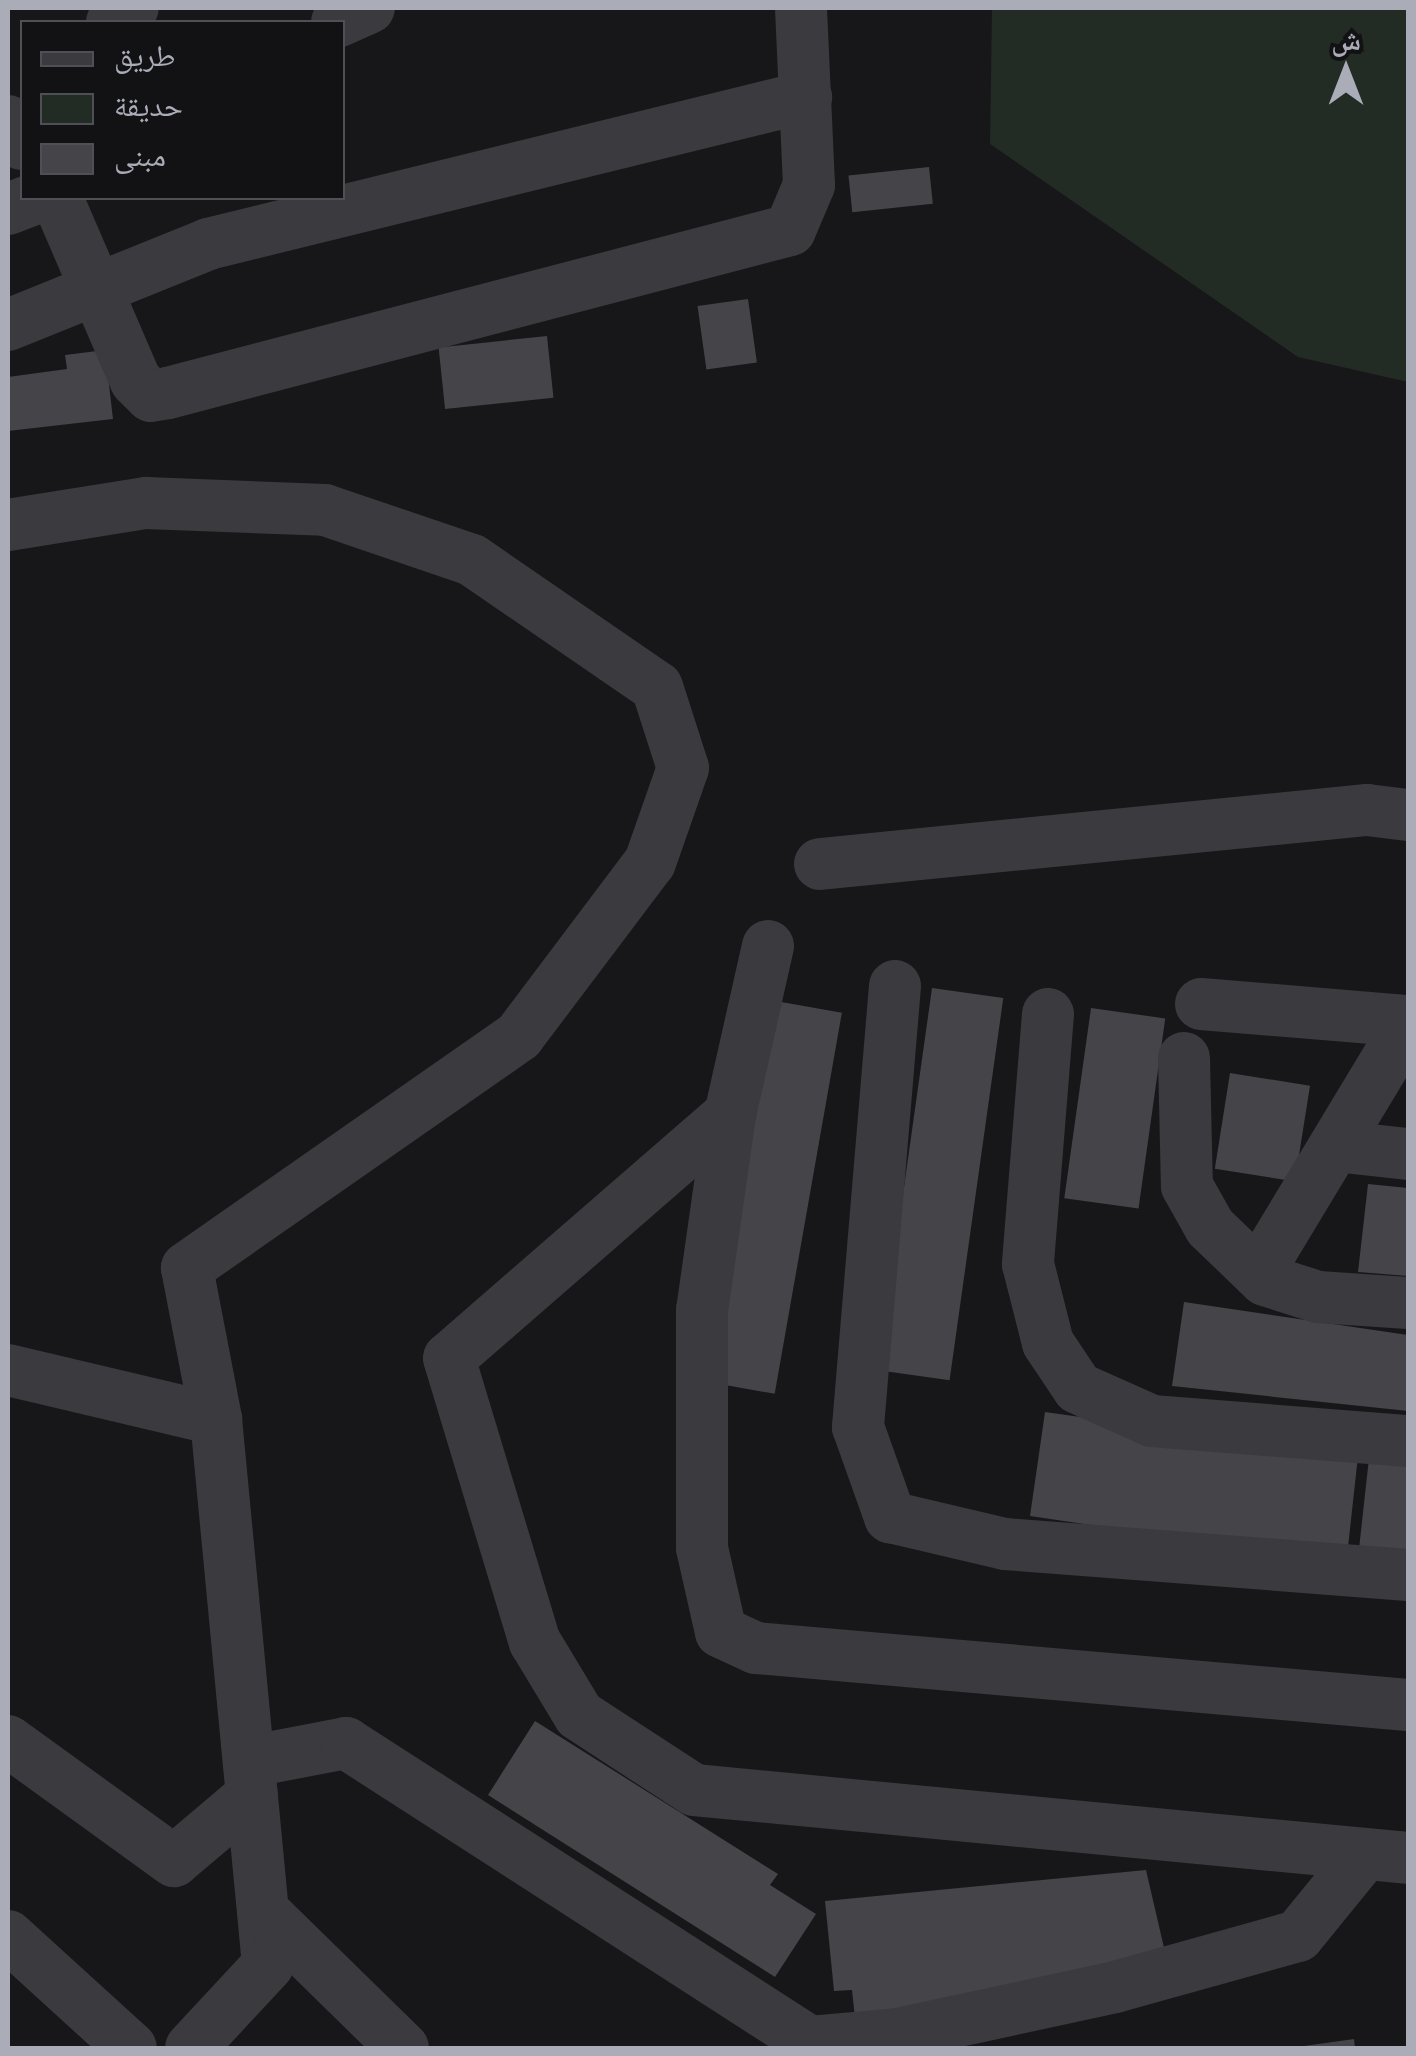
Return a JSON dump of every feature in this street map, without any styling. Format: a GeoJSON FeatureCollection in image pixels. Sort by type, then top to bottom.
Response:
{"type":"FeatureCollection","features":[{"type":"Feature","properties":{"kind":"street"},"geometry":{"type":"LineString","coordinates":[[342,20],[369,8]]}},
{"type":"Feature","properties":{"kind":"street"},"geometry":{"type":"LineString","coordinates":[[58,200],[104,292],[136,381],[152,396],[790,230],[809,185],[801,8]]}},
{"type":"Feature","properties":{"kind":"street"},"geometry":{"type":"LineString","coordinates":[[8,326],[104,292],[208,244],[806,98]]}},
{"type":"Feature","properties":{"kind":"street"},"geometry":{"type":"LineString","coordinates":[[8,525],[146,503],[325,510],[472,560],[657,687],[683,768],[650,862],[519,1036],[187,1268],[216,1419],[268,1965],[191,2048]]}},
{"type":"Feature","properties":{"kind":"street"},"geometry":{"type":"LineString","coordinates":[[820,864],[1367,810],[1408,814]]}},
{"type":"Feature","properties":{"kind":"street"},"geometry":{"type":"LineString","coordinates":[[768,946],[730,1114],[702,1310],[702,1548],[721,1632],[756,1648],[1408,1705]]}},
{"type":"Feature","properties":{"kind":"street"},"geometry":{"type":"LineString","coordinates":[[895,986],[858,1426],[890,1518],[1005,1544],[1408,1575]]}},
{"type":"Feature","properties":{"kind":"street"},"geometry":{"type":"LineString","coordinates":[[1201,1004],[1408,1023],[1258,1273]]}},
{"type":"Feature","properties":{"kind":"street"},"geometry":{"type":"LineString","coordinates":[[1048,1014],[1028,1264],[1048,1344],[1078,1388],[1152,1421],[1408,1441]]}},
{"type":"Feature","properties":{"kind":"street"},"geometry":{"type":"LineString","coordinates":[[1184,1058],[1188,1186],[1210,1227],[1258,1273],[1318,1297],[1408,1303]]}},
{"type":"Feature","properties":{"kind":"street"},"geometry":{"type":"LineString","coordinates":[[730,1114],[449,1358],[536,1642],[579,1715],[694,1790],[1386,1856]]}},
{"type":"Feature","properties":{"kind":"street"},"geometry":{"type":"LineString","coordinates":[[1335,1146],[1408,1154]]}},
{"type":"Feature","properties":{"kind":"street"},"geometry":{"type":"LineString","coordinates":[[8,1370],[216,1419]]}},
{"type":"Feature","properties":{"kind":"street"},"geometry":{"type":"LineString","coordinates":[[8,1742],[174,1861],[252,1778],[346,1743],[810,2042],[898,2034],[1097,1991],[1298,1936],[1386,1856]]}},
{"type":"Feature","properties":{"kind":"street"},"geometry":{"type":"LineString","coordinates":[[263,1911],[404,2048]]}},
{"type":"Feature","properties":{"kind":"street"},"geometry":{"type":"LineString","coordinates":[[8,1936],[131,2048]]}},
{"type":"Feature","properties":{"kind":"green space"},"geometry":{"type":"Polygon","coordinates":[[[992,8],[1408,8],[1408,382],[1298,357],[990,144],[992,8]]]}},
{"type":"Feature","properties":{"kind":"building"},"geometry":{"type":"Polygon","coordinates":[[[929,167],[933,204],[852,212],[848,175],[929,167]]]}},
{"type":"Feature","properties":{"kind":"building"},"geometry":{"type":"Polygon","coordinates":[[[748,299],[757,362],[706,369],[697,306],[748,299]]]}},
{"type":"Feature","properties":{"kind":"building"},"geometry":{"type":"Polygon","coordinates":[[[547,336],[553,398],[445,409],[439,347],[547,336]]]}},
{"type":"Feature","properties":{"kind":"building"},"geometry":{"type":"Polygon","coordinates":[[[105,350],[113,419],[8,431],[8,377],[67,369],[65,355],[105,350]]]}},
{"type":"Feature","properties":{"kind":"building"},"geometry":{"type":"Polygon","coordinates":[[[932,988],[1003,998],[950,1380],[878,1370],[932,988]]]}},
{"type":"Feature","properties":{"kind":"building"},"geometry":{"type":"Polygon","coordinates":[[[770,1000],[842,1013],[775,1394],[703,1381],[770,1000]]]}},
{"type":"Feature","properties":{"kind":"building"},"geometry":{"type":"Polygon","coordinates":[[[1091,1008],[1165,1018],[1139,1209],[1064,1198],[1091,1008]]]}},
{"type":"Feature","properties":{"kind":"building"},"geometry":{"type":"Polygon","coordinates":[[[1230,1073],[1310,1086],[1295,1181],[1215,1169],[1230,1073]]]}},
{"type":"Feature","properties":{"kind":"building"},"geometry":{"type":"Polygon","coordinates":[[[1368,1184],[1408,1188],[1408,1276],[1358,1272],[1368,1184]]]}},
{"type":"Feature","properties":{"kind":"building"},"geometry":{"type":"Polygon","coordinates":[[[1184,1302],[1408,1335],[1408,1411],[1172,1386],[1184,1302]]]}},
{"type":"Feature","properties":{"kind":"building"},"geometry":{"type":"Polygon","coordinates":[[[1045,1412],[1358,1456],[1348,1547],[1259,1550],[1030,1516],[1045,1412]]]}},
{"type":"Feature","properties":{"kind":"building"},"geometry":{"type":"Polygon","coordinates":[[[1370,1449],[1408,1453],[1408,1564],[1358,1558],[1370,1449]]]}},
{"type":"Feature","properties":{"kind":"building"},"geometry":{"type":"Polygon","coordinates":[[[535,1721],[778,1874],[770,1885],[816,1914],[775,1977],[488,1795],[535,1721]]]}},
{"type":"Feature","properties":{"kind":"building"},"geometry":{"type":"Polygon","coordinates":[[[1146,1870],[1165,1952],[855,2018],[852,1990],[834,1991],[825,1901],[1146,1870]]]}},
{"type":"Feature","properties":{"kind":"building"},"geometry":{"type":"Polygon","coordinates":[[[1354,2039],[1355,2048],[1304,2046],[1354,2039]]]}}]}
